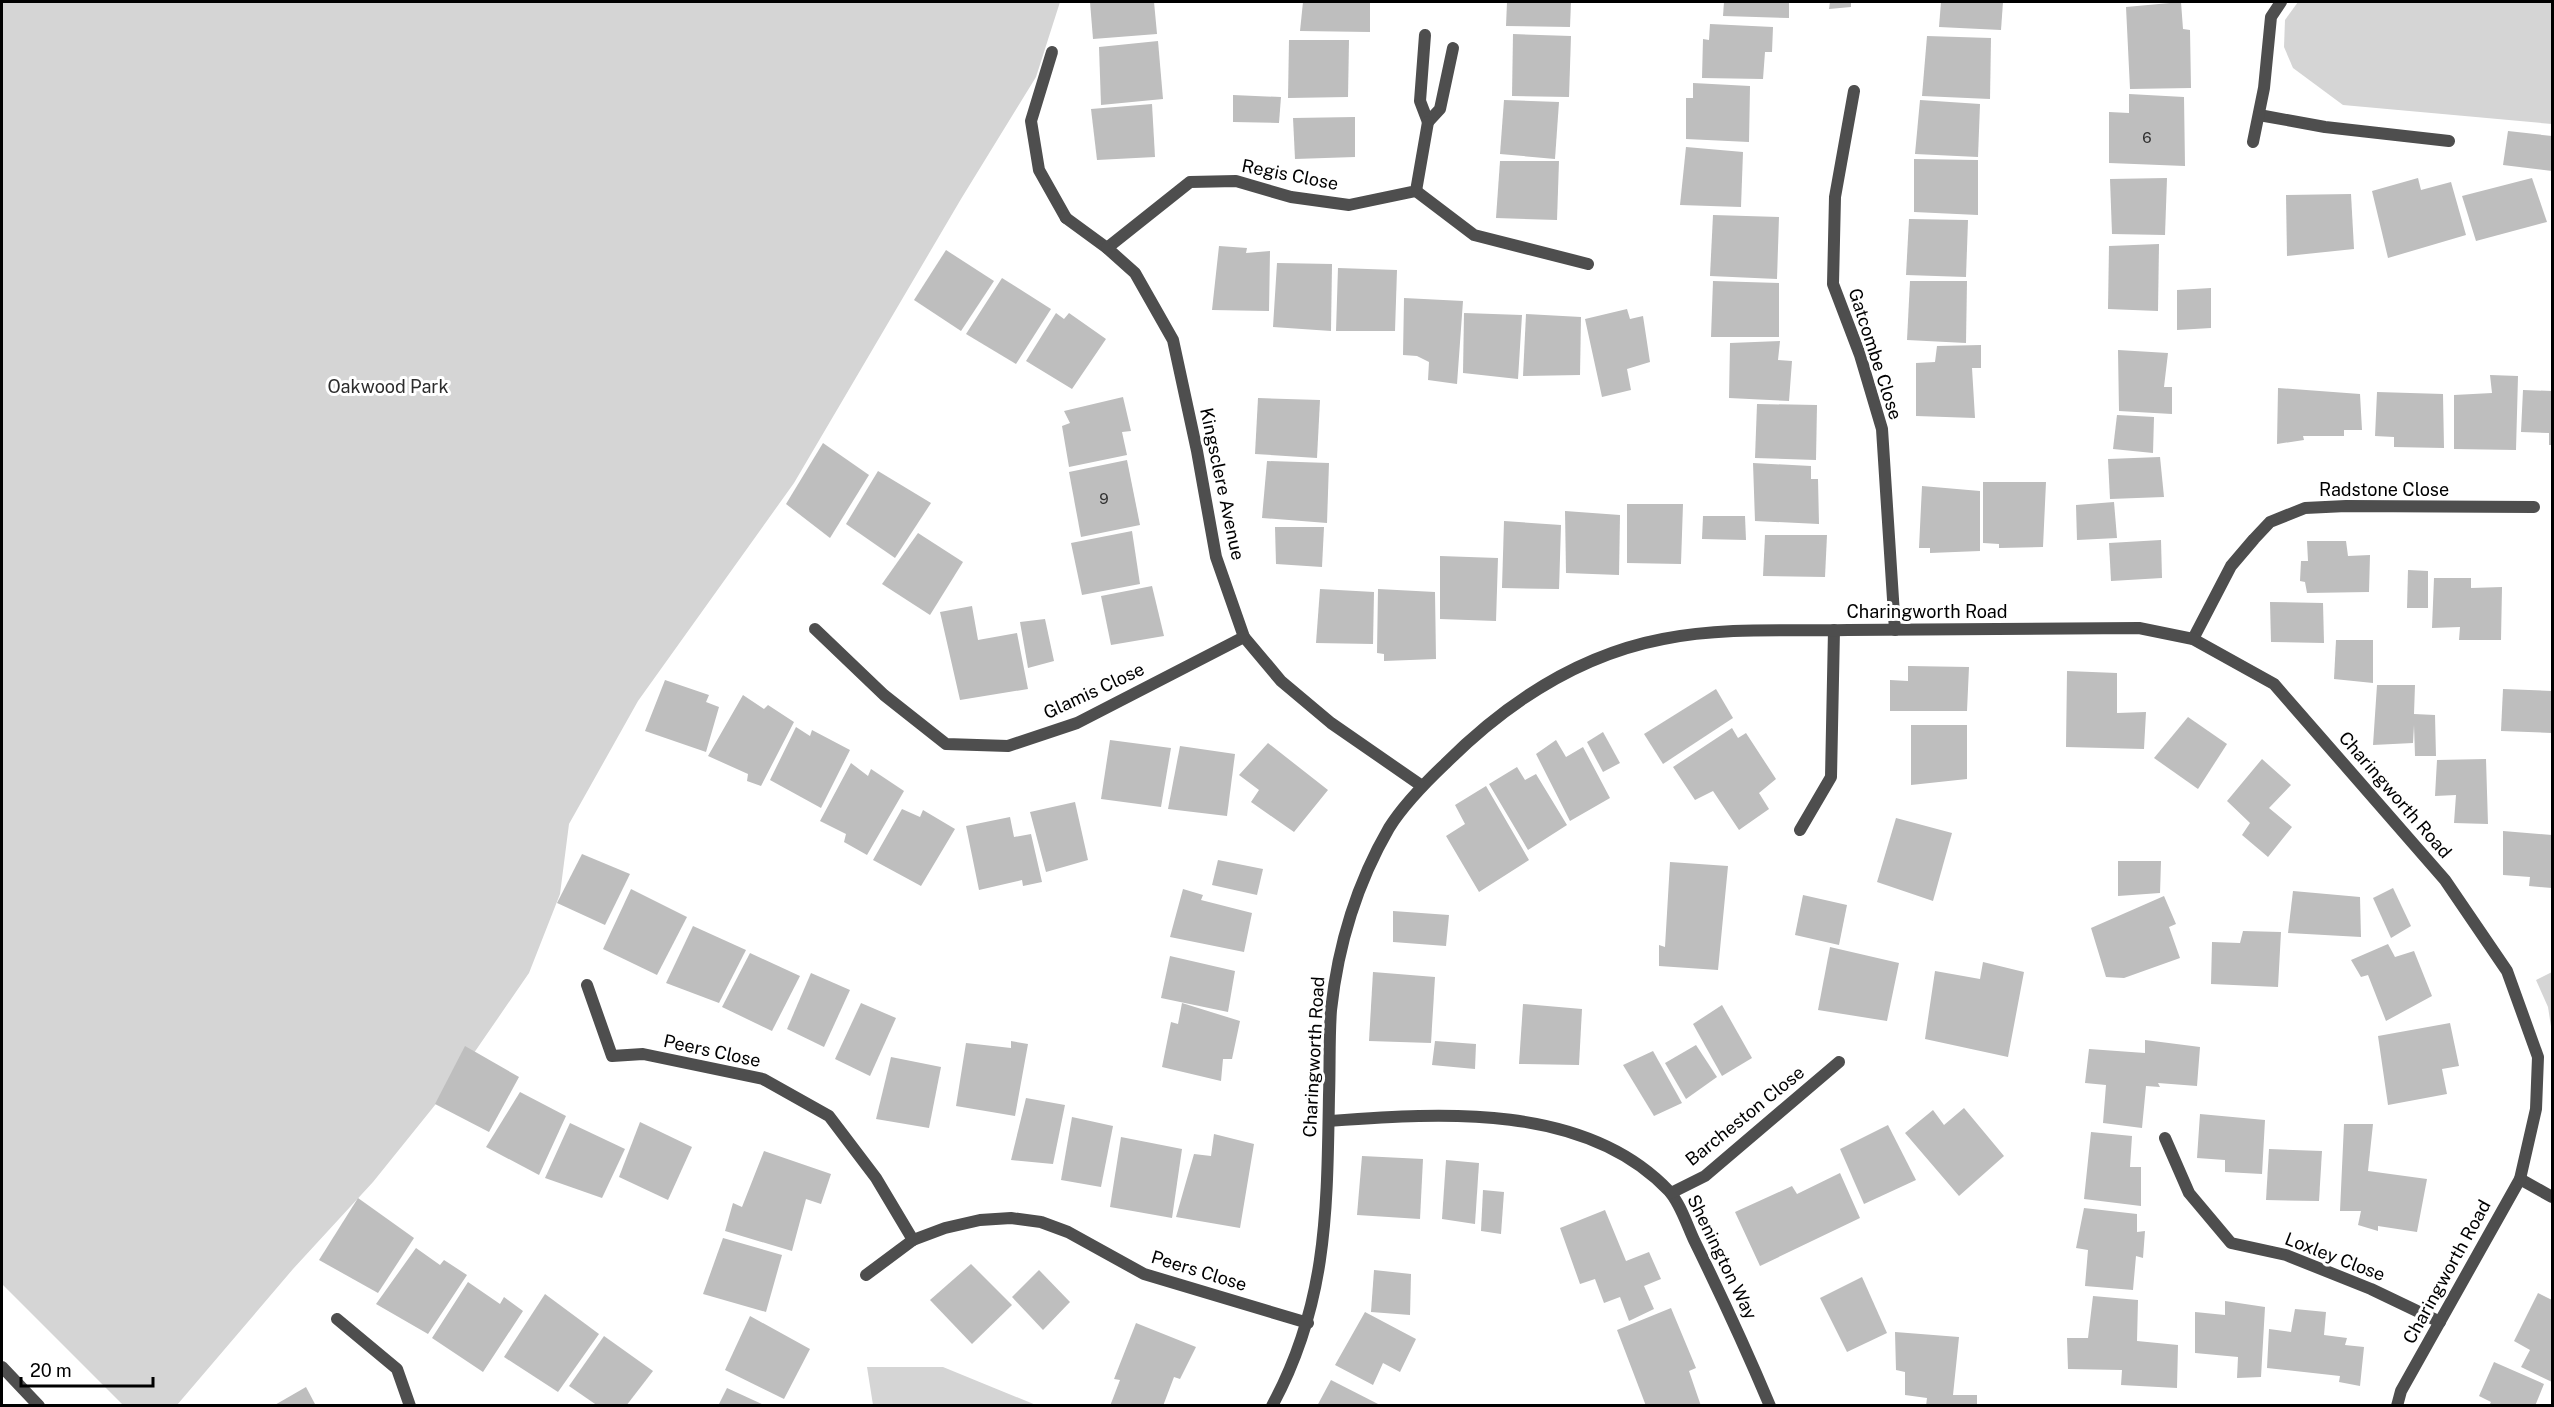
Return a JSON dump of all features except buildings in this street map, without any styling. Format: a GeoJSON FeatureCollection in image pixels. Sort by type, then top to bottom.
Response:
{"type":"FeatureCollection","features":[{"type":"Feature","properties":{"kind":"street"},"geometry":{"type":"LineString","coordinates":[[2253,142],[2259,115],[2271,17],[2280,2]]}},
{"type":"Feature","properties":{"kind":"street"},"geometry":{"type":"LineString","coordinates":[[1425,35],[1420,101],[1428,122],[1416,191],[1474,235],[1588,264]]}},
{"type":"Feature","properties":{"kind":"street"},"geometry":{"type":"LineString","coordinates":[[1428,122],[1440,109],[1453,48]]}},
{"type":"Feature","properties":{"kind":"street","name":"Kingsclere Avenue"},"geometry":{"type":"LineString","coordinates":[[1052,52],[1031,121],[1039,170],[1066,218],[1107,248],[1135,273],[1173,340],[1197,451],[1216,557],[1244,637],[1281,681],[1331,723],[1422,786]]}},
{"type":"Feature","properties":{"kind":"street","name":"Gatcombe Close"},"geometry":{"type":"LineString","coordinates":[[1854,91],[1835,197],[1833,284],[1860,355],[1882,429],[1894,630]]}},
{"type":"Feature","properties":{"kind":"street"},"geometry":{"type":"LineString","coordinates":[[2259,115],[2325,127],[2449,141]]}},
{"type":"Feature","properties":{"kind":"street","name":"Regis Close"},"geometry":{"type":"LineString","coordinates":[[1107,248],[1190,182],[1236,181],[1291,196],[1349,205],[1416,191]]}},
{"type":"Feature","properties":{"kind":"street","name":"Radstone Close"},"geometry":{"type":"LineString","coordinates":[[2193,639],[2231,566],[2270,522],[2305,508],[2346,506],[2534,507]]}},
{"type":"Feature","properties":{"kind":"street","name":"Charingworth Road"},"geometry":{"type":"LineString","coordinates":[[1272,1406],[1293,1366],[1308,1323],[1318,1281],[1326,1214],[1331,1014],[1338,957],[1352,909],[1370,865],[1392,825],[1422,786],[1463,746],[1500,715],[1537,690],[1605,654],[1676,637],[1741,631],[2139,628],[2193,639],[2274,684],[2445,880],[2507,971],[2538,1057],[2536,1109],[2520,1179],[2401,1391],[2397,1406]]}},
{"type":"Feature","properties":{"kind":"street","name":"Glamis Close"},"geometry":{"type":"LineString","coordinates":[[814,630],[884,695],[946,744],[1008,746],[1077,723],[1244,637]]}},
{"type":"Feature","properties":{"kind":"street"},"geometry":{"type":"LineString","coordinates":[[1800,830],[1831,777],[1834,630]]}},
{"type":"Feature","properties":{"kind":"street","name":"Peers Close"},"geometry":{"type":"LineString","coordinates":[[587,985],[612,1056],[643,1054],[762,1079],[829,1116],[876,1178],[913,1240]]}},
{"type":"Feature","properties":{"kind":"street","name":"Barcheston Close"},"geometry":{"type":"LineString","coordinates":[[1671,1193],[1705,1176],[1839,1062]]}},
{"type":"Feature","properties":{"kind":"street","name":"Shenington Way"},"geometry":{"type":"LineString","coordinates":[[1329,1121],[1425,1114],[1522,1120],[1592,1140],[1639,1164],[1671,1193],[1745,1346],[1770,1406]]}},
{"type":"Feature","properties":{"kind":"street","name":"Loxley Close"},"geometry":{"type":"LineString","coordinates":[[2165,1138],[2189,1193],[2231,1243],[2286,1255],[2371,1289],[2440,1322]]}},
{"type":"Feature","properties":{"kind":"street"},"geometry":{"type":"LineString","coordinates":[[2520,1179],[2553,1197]]}},
{"type":"Feature","properties":{"kind":"street","name":"Peers Close"},"geometry":{"type":"LineString","coordinates":[[866,1275],[913,1240],[945,1228],[980,1220],[1011,1218],[1041,1222],[1068,1232],[1144,1274],[1308,1323]]}},
{"type":"Feature","properties":{"kind":"street"},"geometry":{"type":"LineString","coordinates":[[337,1319],[397,1369],[410,1406]]}},
{"type":"Feature","properties":{"kind":"street"},"geometry":{"type":"LineString","coordinates":[[2,1367],[39,1406]]}},
{"type":"Feature","properties":{"kind":"green space","name":"Oakwood Park"},"geometry":{"type":"Polygon","coordinates":[[[2,2],[1060,2],[1036,77],[961,199],[794,483],[638,701],[569,824],[560,894],[529,973],[456,1079],[373,1182],[293,1269],[177,1405],[123,1405],[2,1284],[2,2]]]}},
{"type":"Feature","properties":{"kind":"green space"},"geometry":{"type":"Polygon","coordinates":[[[2298,2],[2552,2],[2552,124],[2343,105],[2293,68],[2284,47],[2285,20],[2298,2]]]}},
{"type":"Feature","properties":{"kind":"green space"},"geometry":{"type":"Polygon","coordinates":[[[2552,972],[2552,1033],[2548,1007],[2536,980],[2552,972]]]}},
{"type":"Feature","properties":{"kind":"green space"},"geometry":{"type":"Polygon","coordinates":[[[867,1367],[943,1367],[1036,1405],[873,1405],[867,1367]]]}}]}
